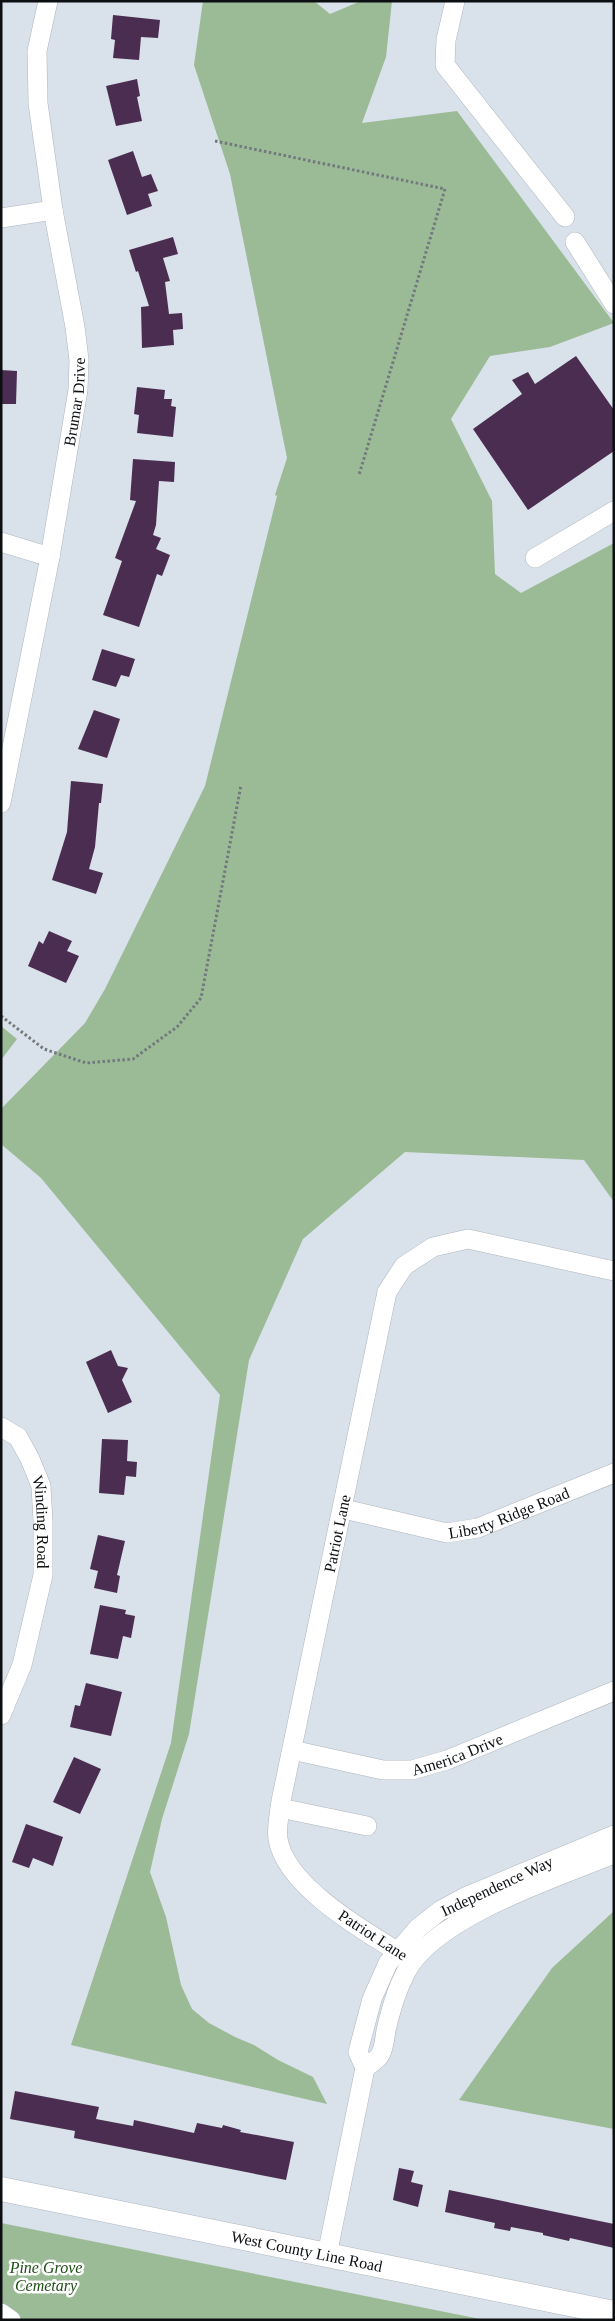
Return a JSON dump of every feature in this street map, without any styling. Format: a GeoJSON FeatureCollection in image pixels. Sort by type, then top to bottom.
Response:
{"type":"FeatureCollection","features":[{"type":"Feature","properties":{"kind":"main road","name":"West County Line Road"},"geometry":{"type":"LineString","coordinates":[[1,2189],[614,2313]]}},
{"type":"Feature","properties":{"kind":"street","name":"Brumar Drive"},"geometry":{"type":"LineString","coordinates":[[1,803],[50,557],[78,390],[79,360],[75,327],[54,210],[38,103],[36,51],[48,1]]}},
{"type":"Feature","properties":{"kind":"street"},"geometry":{"type":"LineString","coordinates":[[455,1],[446,40],[446,66],[565,216]]}},
{"type":"Feature","properties":{"kind":"street"},"geometry":{"type":"LineString","coordinates":[[1,218],[54,210]]}},
{"type":"Feature","properties":{"kind":"street"},"geometry":{"type":"LineString","coordinates":[[575,242],[614,304]]}},
{"type":"Feature","properties":{"kind":"street"},"geometry":{"type":"LineString","coordinates":[[535,558],[614,511]]}},
{"type":"Feature","properties":{"kind":"street"},"geometry":{"type":"LineString","coordinates":[[1,542],[50,557]]}},
{"type":"Feature","properties":{"kind":"street","name":"Patriot Lane"},"geometry":{"type":"LineString","coordinates":[[413,1961],[325,1904],[298,1877],[286,1858],[278,1839],[280,1808],[344,1509],[387,1292],[404,1266],[433,1247],[468,1239],[614,1271]]}},
{"type":"Feature","properties":{"kind":"street","name":"Winding Road"},"geometry":{"type":"LineString","coordinates":[[1,1427],[18,1437],[41,1486],[43,1574],[22,1665],[1,1716]]}},
{"type":"Feature","properties":{"kind":"street","name":"Liberty Ridge Road"},"geometry":{"type":"LineString","coordinates":[[344,1509],[447,1533],[478,1528],[614,1473]]}},
{"type":"Feature","properties":{"kind":"street","name":"America Drive"},"geometry":{"type":"LineString","coordinates":[[292,1750],[383,1770],[412,1770],[447,1760],[614,1691]]}},
{"type":"Feature","properties":{"kind":"street"},"geometry":{"type":"LineString","coordinates":[[280,1808],[367,1826]]}},
{"type":"Feature","properties":{"kind":"street","name":"Independence Way"},"geometry":{"type":"LineString","coordinates":[[366,2068],[358,2052],[372,1999],[388,1963],[396,1951],[418,1928],[441,1910],[501,1881],[614,1835]]}},
{"type":"Feature","properties":{"kind":"street","name":"Independence Way"},"geometry":{"type":"LineString","coordinates":[[327,2255],[366,2068],[380,2055],[394,2000],[413,1961],[448,1929],[482,1909],[614,1854]]}},
{"type":"Feature","properties":{"kind":"street"},"geometry":{"type":"LineString","coordinates":[[1,2313],[11,2320]]}},
{"type":"Feature","properties":{"kind":"path"},"geometry":{"type":"LineString","coordinates":[[215,141],[445,189],[359,474]]}},
{"type":"Feature","properties":{"kind":"path"},"geometry":{"type":"LineString","coordinates":[[1,1016],[44,1049],[86,1064],[133,1059],[177,1027],[201,998],[240,785]]}},
{"type":"Feature","properties":{"kind":"green space"},"geometry":{"type":"Polygon","coordinates":[[[203,1],[314,1],[330,14],[361,1],[392,1],[386,57],[362,123],[457,111],[614,323],[550,347],[490,356],[451,419],[492,501],[495,574],[521,593],[614,543],[614,1202],[584,1160],[405,1152],[303,1239],[249,1360],[189,1734],[162,1819],[150,1872],[166,1917],[181,1985],[192,2009],[209,2023],[313,2077],[327,2104],[71,2045],[171,1743],[220,1395],[41,1178],[1,1144],[1,1109],[85,1023],[105,989],[205,786],[277,496],[275,495],[287,458],[230,174],[194,65],[203,1]]]}},
{"type":"Feature","properties":{"kind":"green space"},"geometry":{"type":"Polygon","coordinates":[[[1,1026],[17,1039],[1,1060],[1,1026]]]}},
{"type":"Feature","properties":{"kind":"green space"},"geometry":{"type":"Polygon","coordinates":[[[614,1911],[614,2129],[459,2100],[552,1968],[614,1911]]]}},
{"type":"Feature","properties":{"kind":"green space","name":"Pine Grove Cemetary"},"geometry":{"type":"Polygon","coordinates":[[[1,2223],[485,2320],[1,2320],[1,2223]]]}},
{"type":"Feature","properties":{"kind":"building"},"geometry":{"type":"Polygon","coordinates":[[[113,15],[160,20],[158,38],[141,37],[139,60],[113,58],[115,40],[111,39],[113,15]]]}},
{"type":"Feature","properties":{"kind":"building"},"geometry":{"type":"Polygon","coordinates":[[[137,79],[140,96],[137,97],[142,121],[116,126],[106,86],[137,79]]]}},
{"type":"Feature","properties":{"kind":"building"},"geometry":{"type":"Polygon","coordinates":[[[133,151],[142,177],[151,174],[158,191],[148,194],[152,206],[127,215],[108,160],[133,151]]]}},
{"type":"Feature","properties":{"kind":"building"},"geometry":{"type":"Polygon","coordinates":[[[173,237],[178,254],[163,258],[170,281],[165,282],[169,314],[182,313],[183,329],[173,330],[174,345],[142,348],[141,307],[149,306],[129,250],[173,237]]]}},
{"type":"Feature","properties":{"kind":"building"},"geometry":{"type":"Polygon","coordinates":[[[576,356],[614,410],[614,451],[528,510],[473,429],[522,394],[512,380],[528,372],[535,384],[576,356]]]}},
{"type":"Feature","properties":{"kind":"building"},"geometry":{"type":"Polygon","coordinates":[[[1,370],[17,371],[16,404],[1,404],[1,370]]]}},
{"type":"Feature","properties":{"kind":"building"},"geometry":{"type":"Polygon","coordinates":[[[137,387],[165,390],[164,399],[172,399],[171,406],[176,407],[173,437],[137,433],[139,415],[134,414],[137,387]]]}},
{"type":"Feature","properties":{"kind":"building"},"geometry":{"type":"Polygon","coordinates":[[[133,459],[175,462],[174,482],[159,481],[156,525],[153,535],[161,538],[156,549],[170,555],[162,576],[157,574],[139,627],[103,615],[122,561],[115,558],[136,501],[130,500],[133,459]]]}},
{"type":"Feature","properties":{"kind":"building"},"geometry":{"type":"Polygon","coordinates":[[[102,649],[135,659],[129,677],[121,675],[116,687],[92,680],[102,649]]]}},
{"type":"Feature","properties":{"kind":"building"},"geometry":{"type":"Polygon","coordinates":[[[94,710],[120,719],[107,758],[78,749],[94,710]]]}},
{"type":"Feature","properties":{"kind":"building"},"geometry":{"type":"Polygon","coordinates":[[[71,781],[103,784],[101,803],[99,803],[95,847],[89,869],[103,873],[96,894],[52,880],[67,832],[71,781]]]}},
{"type":"Feature","properties":{"kind":"building"},"geometry":{"type":"Polygon","coordinates":[[[49,931],[72,941],[67,951],[79,956],[66,983],[28,966],[39,941],[43,944],[49,931]]]}},
{"type":"Feature","properties":{"kind":"building"},"geometry":{"type":"Polygon","coordinates":[[[111,1350],[118,1366],[128,1368],[122,1380],[132,1402],[108,1413],[86,1362],[111,1350]]]}},
{"type":"Feature","properties":{"kind":"building"},"geometry":{"type":"Polygon","coordinates":[[[102,1439],[128,1440],[127,1461],[137,1462],[136,1477],[126,1476],[124,1495],[99,1493],[102,1439]]]}},
{"type":"Feature","properties":{"kind":"building"},"geometry":{"type":"Polygon","coordinates":[[[98,1535],[125,1541],[117,1575],[120,1576],[117,1593],[94,1588],[98,1571],[90,1569],[98,1535]]]}},
{"type":"Feature","properties":{"kind":"building"},"geometry":{"type":"Polygon","coordinates":[[[100,1605],[126,1610],[125,1614],[135,1616],[131,1638],[123,1636],[118,1659],[90,1654],[100,1605]]]}},
{"type":"Feature","properties":{"kind":"building"},"geometry":{"type":"Polygon","coordinates":[[[86,1683],[122,1692],[111,1736],[70,1727],[75,1705],[80,1706],[86,1683]]]}},
{"type":"Feature","properties":{"kind":"building"},"geometry":{"type":"Polygon","coordinates":[[[74,1757],[101,1769],[80,1814],[53,1802],[74,1757]]]}},
{"type":"Feature","properties":{"kind":"building"},"geometry":{"type":"Polygon","coordinates":[[[26,1824],[63,1837],[53,1866],[33,1858],[29,1868],[12,1862],[26,1824]]]}},
{"type":"Feature","properties":{"kind":"building"},"geometry":{"type":"Polygon","coordinates":[[[15,2091],[99,2107],[96,2119],[133,2126],[134,2120],[194,2133],[197,2123],[222,2128],[223,2125],[241,2130],[240,2132],[294,2142],[286,2180],[74,2138],[75,2131],[10,2119],[15,2091]]]}},
{"type":"Feature","properties":{"kind":"building"},"geometry":{"type":"Polygon","coordinates":[[[399,2168],[414,2171],[411,2182],[423,2185],[418,2207],[393,2200],[399,2168]]]}},
{"type":"Feature","properties":{"kind":"building"},"geometry":{"type":"Polygon","coordinates":[[[449,2190],[614,2224],[614,2248],[570,2238],[569,2241],[543,2235],[543,2233],[511,2227],[510,2231],[494,2228],[495,2223],[445,2212],[449,2190]]]}}]}
